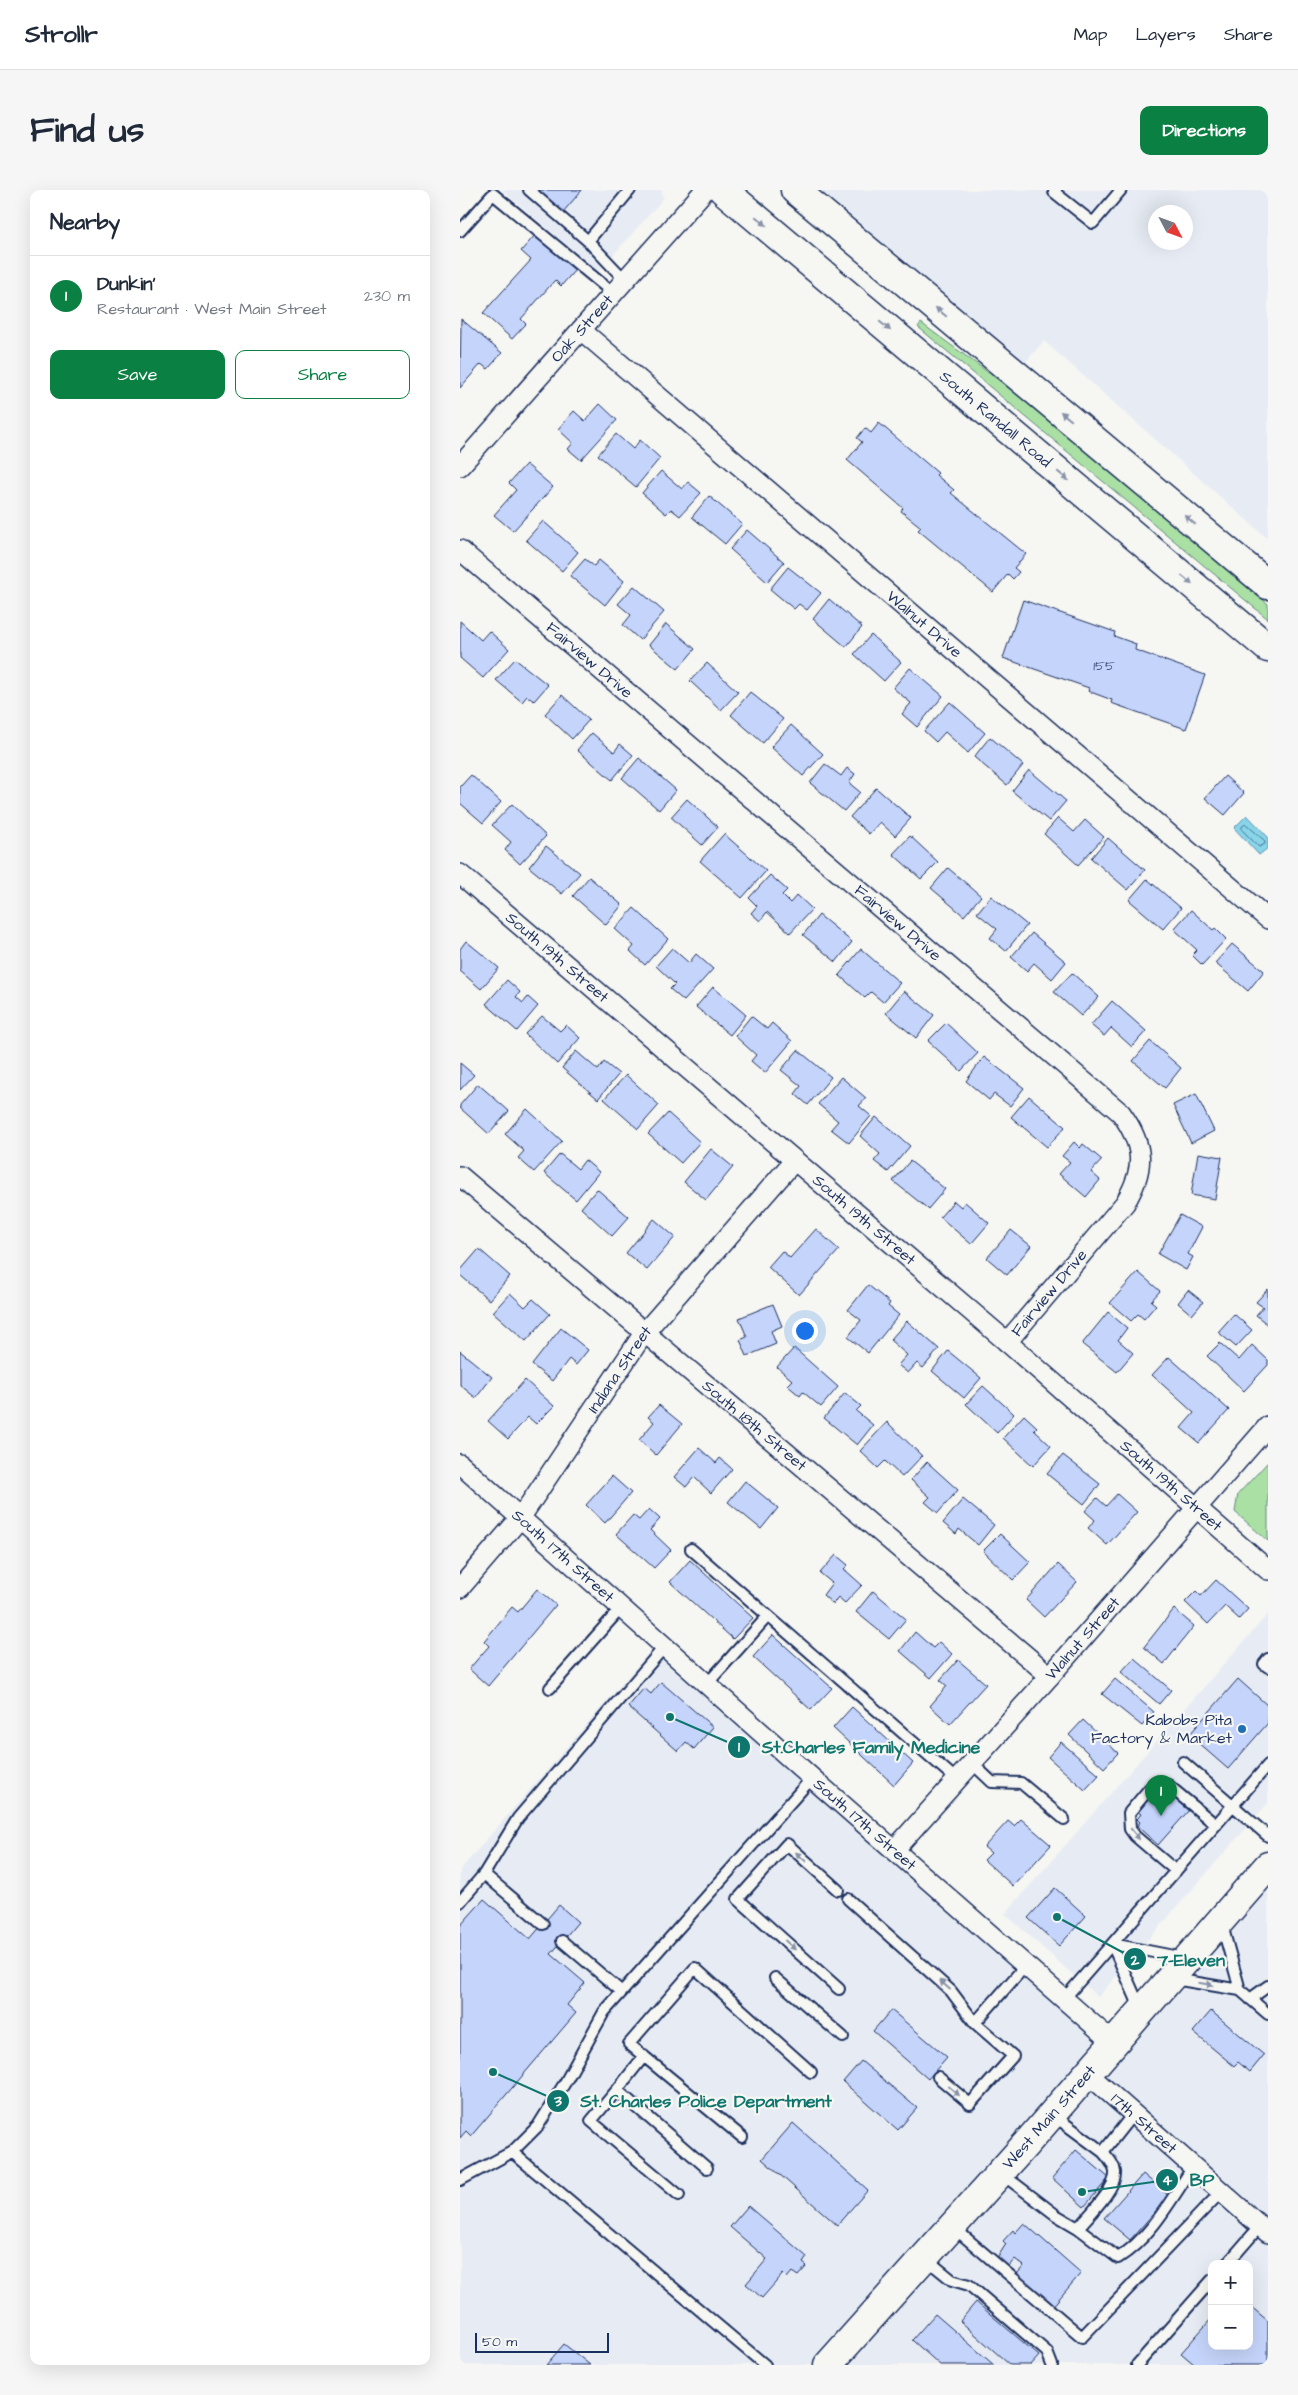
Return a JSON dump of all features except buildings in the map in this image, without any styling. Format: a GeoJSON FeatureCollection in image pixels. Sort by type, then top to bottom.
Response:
{"type":"FeatureCollection","features":[{"type":"Feature","properties":{"kind":"main road","name":"South Randall Road"},"geometry":{"type":"LineString","coordinates":[[724,190],[1268,648]]}},
{"type":"Feature","properties":{"kind":"main road"},"geometry":{"type":"LineString","coordinates":[[795,190],[1268,585]]}},
{"type":"Feature","properties":{"kind":"main road","name":"West Main Street"},"geometry":{"type":"LineString","coordinates":[[828,2365],[1142,2012],[1268,1866]]}},
{"type":"Feature","properties":{"kind":"street","name":"Oak Street"},"geometry":{"type":"LineString","coordinates":[[460,466],[705,190]]}},
{"type":"Feature","properties":{"kind":"street","name":"Walnut Drive"},"geometry":{"type":"LineString","coordinates":[[581,330],[1268,919]]}},
{"type":"Feature","properties":{"kind":"street","name":"Fairview Drive"},"geometry":{"type":"LineString","coordinates":[[460,550],[1121,1113],[1133,1130],[1140,1151],[1140,1168],[1134,1187],[1125,1203],[1007,1342]]}},
{"type":"Feature","properties":{"kind":"street","name":"South 19th Street"},"geometry":{"type":"LineString","coordinates":[[460,874],[1007,1342],[1268,1570]]}},
{"type":"Feature","properties":{"kind":"street","name":"Indiana Street"},"geometry":{"type":"LineString","coordinates":[[460,1588],[521,1517],[644,1333],[794,1161]]}},
{"type":"Feature","properties":{"kind":"street","name":"South 18th Street"},"geometry":{"type":"LineString","coordinates":[[460,1176],[644,1333],[794,1456],[1050,1676]]}},
{"type":"Feature","properties":{"kind":"street","name":"Walnut Street"},"geometry":{"type":"LineString","coordinates":[[895,1849],[1050,1676],[1195,1507],[1268,1426]]}},
{"type":"Feature","properties":{"kind":"street","name":"South 17th Street"},"geometry":{"type":"LineString","coordinates":[[460,1464],[812,1778],[1114,2043]]}},
{"type":"Feature","properties":{"kind":"street","name":"17th Street"},"geometry":{"type":"LineString","coordinates":[[1087,2073],[1264,2230]]}},
{"type":"Feature","properties":{"kind":"lane"},"geometry":{"type":"LineString","coordinates":[[530,190],[588,241],[619,286]]}},
{"type":"Feature","properties":{"kind":"lane"},"geometry":{"type":"LineString","coordinates":[[588,241],[630,190]]}},
{"type":"Feature","properties":{"kind":"lane"},"geometry":{"type":"LineString","coordinates":[[1056,190],[1054,192],[1093,223],[1121,190]]}},
{"type":"Feature","properties":{"kind":"lane"},"geometry":{"type":"LineString","coordinates":[[460,231],[493,194],[619,286]]}},
{"type":"Feature","properties":{"kind":"lane"},"geometry":{"type":"LineString","coordinates":[[691,1549],[957,1780]]}},
{"type":"Feature","properties":{"kind":"lane"},"geometry":{"type":"LineString","coordinates":[[550,1688],[622,1607]]}},
{"type":"Feature","properties":{"kind":"lane"},"geometry":{"type":"LineString","coordinates":[[707,1684],[768,1616]]}},
{"type":"Feature","properties":{"kind":"lane"},"geometry":{"type":"LineString","coordinates":[[460,1902],[484,1874],[518,1818],[665,1646]]}},
{"type":"Feature","properties":{"kind":"lane"},"geometry":{"type":"LineString","coordinates":[[1268,1659],[1264,1664],[1268,1667]]}},
{"type":"Feature","properties":{"kind":"lane"},"geometry":{"type":"LineString","coordinates":[[1183,1762],[1268,1836]]}},
{"type":"Feature","properties":{"kind":"lane"},"geometry":{"type":"LineString","coordinates":[[972,1763],[992,1782],[1021,1783],[1064,1819]]}},
{"type":"Feature","properties":{"kind":"lane"},"geometry":{"type":"LineString","coordinates":[[1064,1999],[1268,1766]]}},
{"type":"Feature","properties":{"kind":"lane"},"geometry":{"type":"LineString","coordinates":[[460,2180],[512,2152],[538,2126],[566,2081],[604,2012],[812,1778]]}},
{"type":"Feature","properties":{"kind":"lane"},"geometry":{"type":"LineString","coordinates":[[1176,1871],[1135,1836],[1130,1829],[1129,1813],[1149,1789],[1168,1785],[1216,1825]]}},
{"type":"Feature","properties":{"kind":"lane"},"geometry":{"type":"LineString","coordinates":[[838,1890],[787,1844],[738,1899],[839,1989]]}},
{"type":"Feature","properties":{"kind":"lane"},"geometry":{"type":"LineString","coordinates":[[484,1874],[542,1924]]}},
{"type":"Feature","properties":{"kind":"lane"},"geometry":{"type":"LineString","coordinates":[[848,1899],[951,1991],[975,2023],[1013,2056],[970,2104],[938,2077]]}},
{"type":"Feature","properties":{"kind":"lane"},"geometry":{"type":"LineString","coordinates":[[1220,1920],[1240,1990]]}},
{"type":"Feature","properties":{"kind":"lane"},"geometry":{"type":"LineString","coordinates":[[562,1941],[622,1992]]}},
{"type":"Feature","properties":{"kind":"lane"},"geometry":{"type":"LineString","coordinates":[[1112,1944],[1240,1990],[1268,2014]]}},
{"type":"Feature","properties":{"kind":"lane"},"geometry":{"type":"LineString","coordinates":[[1112,1944],[1142,2012]]}},
{"type":"Feature","properties":{"kind":"lane"},"geometry":{"type":"LineString","coordinates":[[975,2023],[1026,1965]]}},
{"type":"Feature","properties":{"kind":"lane"},"geometry":{"type":"LineString","coordinates":[[742,2137],[629,2044],[695,1968],[812,2072]]}},
{"type":"Feature","properties":{"kind":"lane"},"geometry":{"type":"LineString","coordinates":[[775,1978],[843,2037]]}},
{"type":"Feature","properties":{"kind":"lane"},"geometry":{"type":"LineString","coordinates":[[1250,1999],[1268,1986]]}},
{"type":"Feature","properties":{"kind":"lane"},"geometry":{"type":"LineString","coordinates":[[644,2056],[591,2121],[679,2195]]}},
{"type":"Feature","properties":{"kind":"lane"},"geometry":{"type":"LineString","coordinates":[[617,2090],[707,2168]]}},
{"type":"Feature","properties":{"kind":"lane"},"geometry":{"type":"LineString","coordinates":[[1052,2114],[1103,2152],[1111,2162],[1115,2173],[1114,2184],[1078,2228]]}},
{"type":"Feature","properties":{"kind":"lane"},"geometry":{"type":"LineString","coordinates":[[1103,2152],[1133,2114]]}},
{"type":"Feature","properties":{"kind":"lane"},"geometry":{"type":"LineString","coordinates":[[512,2152],[765,2365]]}},
{"type":"Feature","properties":{"kind":"lane"},"geometry":{"type":"LineString","coordinates":[[1000,2173],[1118,2258],[1130,2251],[1157,2220],[1193,2167]]}},
{"type":"Feature","properties":{"kind":"lane"},"geometry":{"type":"LineString","coordinates":[[953,2226],[1082,2338],[1221,2192]]}},
{"type":"Feature","properties":{"kind":"lane"},"geometry":{"type":"LineString","coordinates":[[1231,2260],[1264,2230]]}},
{"type":"Feature","properties":{"kind":"lane"},"geometry":{"type":"LineString","coordinates":[[925,2257],[952,2280],[969,2286],[1046,2352],[1052,2365]]}},
{"type":"Feature","properties":{"kind":"lane"},"geometry":{"type":"LineString","coordinates":[[1137,2365],[1208,2285]]}},
{"type":"Feature","properties":{"kind":"shaded area"},"geometry":{"type":"Polygon","coordinates":[[[502,190],[662,190],[663,199],[598,272],[502,190]]]}},
{"type":"Feature","properties":{"kind":"shaded area"},"geometry":{"type":"Polygon","coordinates":[[[814,190],[1268,190],[1268,539],[1044,341],[1023,365],[814,190]]]}},
{"type":"Feature","properties":{"kind":"shaded area"},"geometry":{"type":"Polygon","coordinates":[[[1268,1614],[1268,1803],[1098,1997],[1005,1914],[1268,1614]]]}},
{"type":"Feature","properties":{"kind":"shaded area"},"geometry":{"type":"Polygon","coordinates":[[[655,1646],[1104,2043],[821,2365],[460,2365],[460,1870],[655,1646]]]}},
{"type":"Feature","properties":{"kind":"shaded area"},"geometry":{"type":"Polygon","coordinates":[[[1268,1880],[1268,2222],[1099,2074],[1268,1880]]]}},
{"type":"Feature","properties":{"kind":"shaded area"},"geometry":{"type":"Polygon","coordinates":[[[1088,2081],[1268,2240],[1268,2365],[835,2365],[1088,2081]]]}},
{"type":"Feature","properties":{"kind":"green space"},"geometry":{"type":"Polygon","coordinates":[[[921,323],[1023,398],[1268,604],[1268,619],[918,327],[921,323]]]}},
{"type":"Feature","properties":{"kind":"green space"},"geometry":{"type":"Polygon","coordinates":[[[1268,1462],[1268,1541],[1235,1512],[1238,1494],[1268,1462]]]}},
{"type":"Feature","properties":{"kind":"water"},"geometry":{"type":"Polygon","coordinates":[[[1247,815],[1268,837],[1268,848],[1259,855],[1234,828],[1247,815]]]}},
{"type":"Feature","properties":{"kind":"place","name":"St.Charles Family Medicine"},"geometry":{"type":"Point","coordinates":[670,1717]}},
{"type":"Feature","properties":{"kind":"place","name":"Kabobs Pita Factory & Market"},"geometry":{"type":"Point","coordinates":[1242,1729]}},
{"type":"Feature","properties":{"kind":"place","name":"Dunkin'"},"geometry":{"type":"Point","coordinates":[1161,1816]}},
{"type":"Feature","properties":{"kind":"place","name":"7-Eleven"},"geometry":{"type":"Point","coordinates":[1057,1917]}},
{"type":"Feature","properties":{"kind":"place","name":"St. Charles Police Department"},"geometry":{"type":"Point","coordinates":[493,2072]}},
{"type":"Feature","properties":{"kind":"place","name":"BP"},"geometry":{"type":"Point","coordinates":[1082,2192]}}]}
